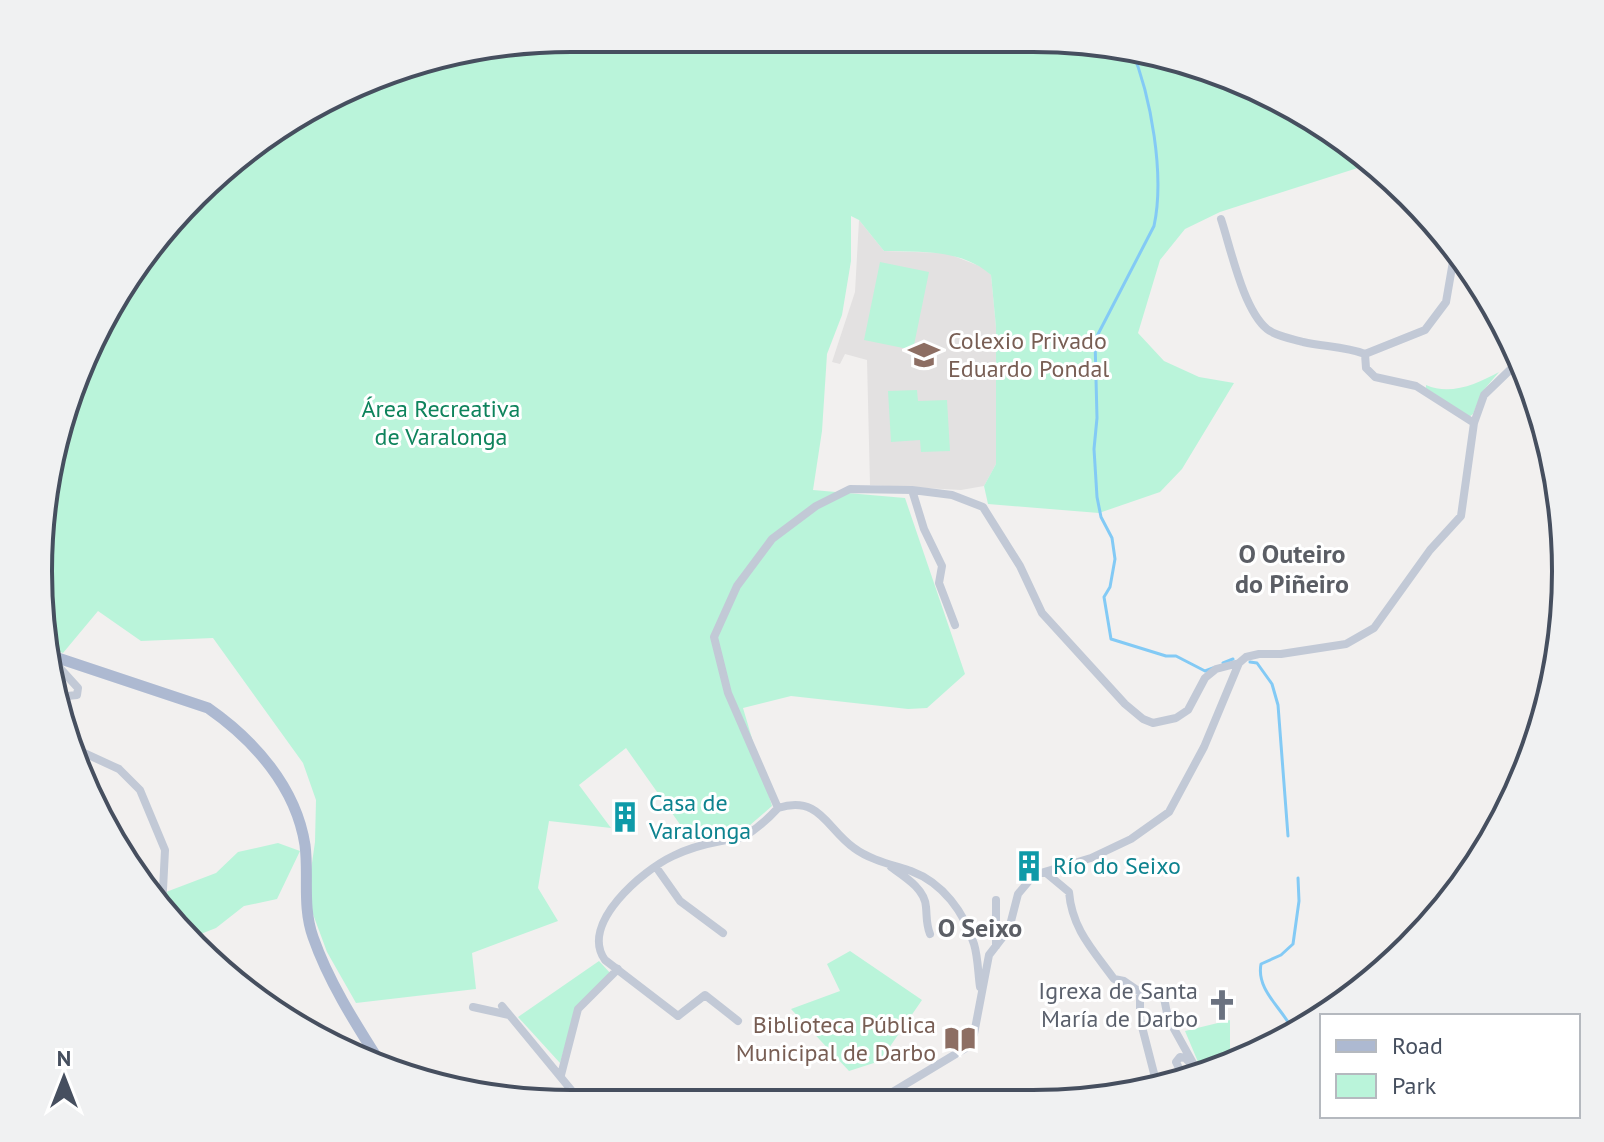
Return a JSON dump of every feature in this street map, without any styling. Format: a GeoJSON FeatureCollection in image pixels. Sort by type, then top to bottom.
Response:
{"type":"FeatureCollection","features":[{"type":"Feature","properties":{"kind":"main road"},"geometry":{"type":"LineString","coordinates":[[60,659],[208,708],[230,723],[269,764],[287,791],[305,846],[306,908],[312,936],[329,975],[373,1050]]}},
{"type":"Feature","properties":{"kind":"street"},"geometry":{"type":"LineString","coordinates":[[1221,219],[1251,308],[1268,330],[1327,347],[1345,347],[1365,354],[1425,330],[1446,302],[1452,265]]}},
{"type":"Feature","properties":{"kind":"street"},"geometry":{"type":"LineString","coordinates":[[1365,354],[1366,368],[1375,377],[1416,386],[1474,423]]}},
{"type":"Feature","properties":{"kind":"street"},"geometry":{"type":"LineString","coordinates":[[778,808],[728,693],[714,637],[737,586],[772,539],[816,506],[850,489],[912,490],[952,495],[983,507],[1020,566],[1042,613],[1125,704],[1153,723],[1176,718],[1188,710],[1205,678],[1216,669],[1259,654],[1281,654],[1346,644],[1374,628],[1430,550],[1461,516],[1474,423],[1484,395],[1511,369]]}},
{"type":"Feature","properties":{"kind":"street"},"geometry":{"type":"LineString","coordinates":[[912,490],[924,529],[942,566],[939,583],[955,625]]}},
{"type":"Feature","properties":{"kind":"street"},"geometry":{"type":"LineString","coordinates":[[895,1090],[969,1046],[989,955],[1009,929],[1018,894],[1034,875],[1091,858],[1131,839],[1169,812],[1204,747],[1239,663]]}},
{"type":"Feature","properties":{"kind":"street"},"geometry":{"type":"LineString","coordinates":[[62,671],[78,688],[77,695],[68,698]]}},
{"type":"Feature","properties":{"kind":"street"},"geometry":{"type":"LineString","coordinates":[[86,754],[119,769],[140,790],[165,850],[163,892]]}},
{"type":"Feature","properties":{"kind":"street"},"geometry":{"type":"LineString","coordinates":[[738,1021],[705,995],[678,1016],[605,960],[599,949],[602,928],[616,900],[672,856],[742,837],[765,822],[778,808],[793,803],[808,807],[829,821],[854,848],[933,881],[950,898],[974,944],[981,996]]}},
{"type":"Feature","properties":{"kind":"street"},"geometry":{"type":"LineString","coordinates":[[884,862],[908,879],[924,898],[930,934]]}},
{"type":"Feature","properties":{"kind":"street"},"geometry":{"type":"LineString","coordinates":[[656,867],[680,901],[723,933]]}},
{"type":"Feature","properties":{"kind":"street"},"geometry":{"type":"LineString","coordinates":[[1045,872],[1069,892],[1071,912],[1085,941],[1114,979],[1124,981],[1140,992],[1140,1019],[1154,1075]]}},
{"type":"Feature","properties":{"kind":"street"},"geometry":{"type":"LineString","coordinates":[[996,900],[996,947]]}},
{"type":"Feature","properties":{"kind":"street"},"geometry":{"type":"LineString","coordinates":[[561,1075],[578,1009],[618,969]]}},
{"type":"Feature","properties":{"kind":"street"},"geometry":{"type":"LineString","coordinates":[[1163,993],[1168,1018],[1194,1064]]}},
{"type":"Feature","properties":{"kind":"street"},"geometry":{"type":"LineString","coordinates":[[502,1006],[572,1090]]}},
{"type":"Feature","properties":{"kind":"street"},"geometry":{"type":"LineString","coordinates":[[473,1007],[510,1015]]}},
{"type":"Feature","properties":{"kind":"street"},"geometry":{"type":"LineString","coordinates":[[1179,1068],[1176,1062],[1180,1057],[1191,1065]]}},
{"type":"Feature","properties":{"kind":"street"},"geometry":{"type":"LineString","coordinates":[[904,1090],[908,1081]]}},
{"type":"Feature","properties":{"kind":"shaded area","name":"Colexio Privado Eduardo Pondal"},"geometry":{"type":"Polygon","coordinates":[[[859,220],[884,251],[946,253],[982,267],[991,275],[996,327],[996,464],[984,486],[961,490],[870,485],[867,360],[845,354],[840,364],[832,362],[855,292],[859,220]]]}},
{"type":"Feature","properties":{"kind":"green space","name":"Área Recreativa de Varalonga"},"geometry":{"type":"Polygon","coordinates":[[[1033,52],[1101,56],[1167,70],[1232,92],[1293,122],[1359,168],[1220,212],[1185,229],[1160,260],[1138,333],[1164,361],[1199,377],[1234,383],[1182,469],[1160,492],[1099,513],[988,504],[984,486],[996,464],[996,327],[991,275],[954,256],[884,251],[859,220],[851,216],[851,261],[842,315],[827,354],[822,431],[813,490],[905,498],[965,674],[927,708],[908,709],[791,696],[743,708],[772,806],[742,832],[691,840],[626,748],[579,785],[611,828],[549,821],[538,888],[558,921],[472,953],[476,989],[356,1003],[327,952],[307,898],[315,842],[316,800],[303,763],[213,638],[141,641],[98,611],[63,653],[58,651],[53,605],[56,503],[80,404],[122,311],[159,255],[181,229],[255,159],[341,106],[404,80],[470,62],[537,53],[1033,52]]]}},
{"type":"Feature","properties":{"kind":"green space"},"geometry":{"type":"Polygon","coordinates":[[[880,262],[929,272],[913,350],[864,340],[880,262]]]}},
{"type":"Feature","properties":{"kind":"green space"},"geometry":{"type":"Polygon","coordinates":[[[1499,372],[1482,392],[1469,417],[1426,388],[1426,385],[1454,389],[1482,381],[1499,372]]]}},
{"type":"Feature","properties":{"kind":"green space"},"geometry":{"type":"Polygon","coordinates":[[[917,390],[918,401],[947,400],[950,451],[921,452],[920,440],[891,442],[888,391],[917,390]]]}},
{"type":"Feature","properties":{"kind":"green space"},"geometry":{"type":"Polygon","coordinates":[[[278,843],[300,851],[277,899],[244,906],[216,928],[200,934],[166,892],[216,873],[238,852],[278,843]]]}},
{"type":"Feature","properties":{"kind":"green space"},"geometry":{"type":"Polygon","coordinates":[[[850,951],[922,1000],[880,1061],[849,1071],[791,1009],[840,991],[827,964],[850,951]]]}},
{"type":"Feature","properties":{"kind":"green space"},"geometry":{"type":"Polygon","coordinates":[[[599,961],[611,974],[576,1007],[560,1063],[518,1017],[599,961]]]}},
{"type":"Feature","properties":{"kind":"green space"},"geometry":{"type":"Polygon","coordinates":[[[1230,1020],[1230,1051],[1198,1063],[1185,1031],[1230,1020]]]}},
{"type":"Feature","properties":{"kind":"waterway"},"geometry":{"type":"LineString","coordinates":[[1136,63],[1154,136],[1157,206],[1154,226],[1095,340],[1097,497],[1101,517],[1112,538],[1115,559],[1110,587],[1104,597],[1111,639],[1166,656],[1176,656],[1205,671],[1213,668]]}},
{"type":"Feature","properties":{"kind":"waterway"},"geometry":{"type":"LineString","coordinates":[[1223,663],[1233,659]]}},
{"type":"Feature","properties":{"kind":"waterway"},"geometry":{"type":"LineString","coordinates":[[1250,662],[1257,663],[1272,684],[1278,705],[1288,836]]}},
{"type":"Feature","properties":{"kind":"waterway"},"geometry":{"type":"LineString","coordinates":[[1288,1022],[1266,990],[1260,973],[1261,964],[1281,955],[1293,944],[1299,901],[1298,878]]}},
{"type":"Feature","properties":{"kind":"place","name":"Colexio Privado Eduardo Pondal"},"geometry":{"type":"Point","coordinates":[924,355]}},
{"type":"Feature","properties":{"kind":"place","name":"Casa de Varalonga"},"geometry":{"type":"Point","coordinates":[625,817]}},
{"type":"Feature","properties":{"kind":"place","name":"Río do Seixo"},"geometry":{"type":"Point","coordinates":[1029,866]}},
{"type":"Feature","properties":{"kind":"place","name":"Igrexa de Santa María de Darbo"},"geometry":{"type":"Point","coordinates":[1222,1005]}},
{"type":"Feature","properties":{"kind":"place","name":"Biblioteca Pública Municipal de Darbo"},"geometry":{"type":"Point","coordinates":[960,1039]}},
{"type":"Feature","properties":{"kind":"district","name":"O Outeiro do Piñeiro"},"geometry":{"type":"Point","coordinates":[1292,569]}},
{"type":"Feature","properties":{"kind":"district","name":"O Seixo"},"geometry":{"type":"Point","coordinates":[980,928]}}]}
